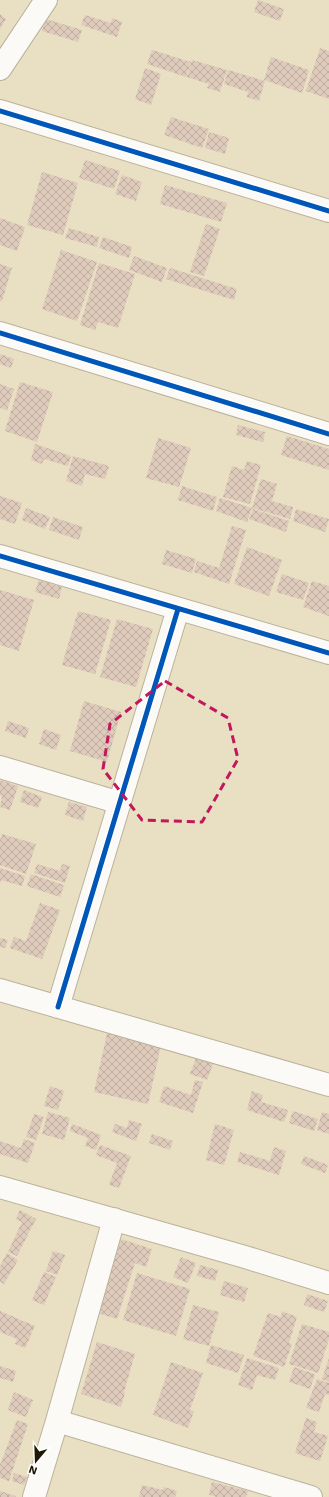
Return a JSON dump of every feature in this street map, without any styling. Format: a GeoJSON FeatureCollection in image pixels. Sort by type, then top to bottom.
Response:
{"type":"FeatureCollection","features":[{"type":"Feature","properties":{"kind":"street"},"geometry":{"type":"LineString","coordinates":[[0,69],[44,1]]}},
{"type":"Feature","properties":{"kind":"street"},"geometry":{"type":"LineString","coordinates":[[0,111],[329,212]]}},
{"type":"Feature","properties":{"kind":"street"},"geometry":{"type":"LineString","coordinates":[[0,333],[329,434]]}},
{"type":"Feature","properties":{"kind":"street"},"geometry":{"type":"LineString","coordinates":[[0,556],[329,653]]}},
{"type":"Feature","properties":{"kind":"street"},"geometry":{"type":"LineString","coordinates":[[58,1007],[178,609]]}},
{"type":"Feature","properties":{"kind":"street"},"geometry":{"type":"LineString","coordinates":[[0,767],[120,803]]}},
{"type":"Feature","properties":{"kind":"street"},"geometry":{"type":"LineString","coordinates":[[0,990],[329,1085]]}},
{"type":"Feature","properties":{"kind":"street"},"geometry":{"type":"LineString","coordinates":[[0,1187],[245,1257],[329,1283]]}},
{"type":"Feature","properties":{"kind":"street"},"geometry":{"type":"LineString","coordinates":[[34,1497],[114,1219]]}},
{"type":"Feature","properties":{"kind":"street"},"geometry":{"type":"LineString","coordinates":[[57,1421],[311,1497]]}},
{"type":"Feature","properties":{"kind":"highlighted area"},"geometry":{"type":"Polygon","coordinates":[[[165,681],[228,718],[238,759],[202,822],[142,820],[103,769],[110,724],[165,681]]]}},
{"type":"Feature","properties":{"kind":"building"},"geometry":{"type":"Polygon","coordinates":[[[258,0],[284,9],[280,21],[254,12],[258,0]]]}},
{"type":"Feature","properties":{"kind":"building"},"geometry":{"type":"Polygon","coordinates":[[[0,14],[6,19],[0,29],[0,14]]]}},
{"type":"Feature","properties":{"kind":"building"},"geometry":{"type":"Polygon","coordinates":[[[85,15],[111,23],[112,18],[122,22],[117,37],[81,25],[85,15]]]}},
{"type":"Feature","properties":{"kind":"building"},"geometry":{"type":"Polygon","coordinates":[[[46,19],[82,30],[78,42],[42,31],[46,19]]]}},
{"type":"Feature","properties":{"kind":"building"},"geometry":{"type":"Polygon","coordinates":[[[320,48],[329,51],[329,99],[306,91],[320,48]]]}},
{"type":"Feature","properties":{"kind":"building"},"geometry":{"type":"Polygon","coordinates":[[[152,50],[191,62],[186,77],[147,64],[152,50]]]}},
{"type":"Feature","properties":{"kind":"building"},"geometry":{"type":"Polygon","coordinates":[[[271,57],[309,70],[302,93],[264,80],[271,57]]]}},
{"type":"Feature","properties":{"kind":"building"},"geometry":{"type":"Polygon","coordinates":[[[192,60],[227,70],[220,92],[207,88],[209,84],[187,77],[192,60]]]}},
{"type":"Feature","properties":{"kind":"building"},"geometry":{"type":"Polygon","coordinates":[[[145,68],[161,74],[151,105],[135,99],[145,68]]]}},
{"type":"Feature","properties":{"kind":"building"},"geometry":{"type":"Polygon","coordinates":[[[228,70],[265,81],[259,101],[247,97],[248,92],[224,84],[228,70]]]}},
{"type":"Feature","properties":{"kind":"building"},"geometry":{"type":"Polygon","coordinates":[[[171,117],[209,129],[202,148],[164,135],[171,117]]]}},
{"type":"Feature","properties":{"kind":"building"},"geometry":{"type":"Polygon","coordinates":[[[209,132],[229,138],[225,154],[205,148],[209,132]]]}},
{"type":"Feature","properties":{"kind":"building"},"geometry":{"type":"Polygon","coordinates":[[[85,160],[120,171],[114,189],[79,178],[85,160]]]}},
{"type":"Feature","properties":{"kind":"building"},"geometry":{"type":"Polygon","coordinates":[[[42,172],[78,183],[63,235],[27,225],[42,172]]]}},
{"type":"Feature","properties":{"kind":"building"},"geometry":{"type":"Polygon","coordinates":[[[122,175],[142,182],[136,201],[115,194],[122,175]]]}},
{"type":"Feature","properties":{"kind":"building"},"geometry":{"type":"Polygon","coordinates":[[[165,185],[227,203],[221,222],[160,204],[165,185]]]}},
{"type":"Feature","properties":{"kind":"building"},"geometry":{"type":"Polygon","coordinates":[[[0,218],[25,227],[17,251],[0,245],[0,218]]]}},
{"type":"Feature","properties":{"kind":"building"},"geometry":{"type":"Polygon","coordinates":[[[206,224],[220,229],[204,276],[190,272],[206,224]]]}},
{"type":"Feature","properties":{"kind":"building"},"geometry":{"type":"Polygon","coordinates":[[[69,228],[99,237],[97,247],[65,238],[69,228]]]}},
{"type":"Feature","properties":{"kind":"building"},"geometry":{"type":"Polygon","coordinates":[[[103,237],[132,247],[129,258],[99,248],[103,237]]]}},
{"type":"Feature","properties":{"kind":"building"},"geometry":{"type":"Polygon","coordinates":[[[61,250],[97,262],[77,321],[42,309],[61,250]]]}},
{"type":"Feature","properties":{"kind":"building"},"geometry":{"type":"Polygon","coordinates":[[[134,256],[167,268],[162,282],[129,270],[134,256]]]}},
{"type":"Feature","properties":{"kind":"building"},"geometry":{"type":"Polygon","coordinates":[[[99,263],[135,274],[118,328],[98,322],[95,330],[80,325],[99,263]]]}},
{"type":"Feature","properties":{"kind":"building"},"geometry":{"type":"Polygon","coordinates":[[[0,264],[12,268],[2,301],[0,301],[0,264]]]}},
{"type":"Feature","properties":{"kind":"building"},"geometry":{"type":"Polygon","coordinates":[[[170,268],[237,289],[234,300],[166,279],[170,268]]]}},
{"type":"Feature","properties":{"kind":"building"},"geometry":{"type":"Polygon","coordinates":[[[0,354],[14,359],[11,368],[0,364],[0,354]]]}},
{"type":"Feature","properties":{"kind":"building"},"geometry":{"type":"Polygon","coordinates":[[[20,382],[53,392],[37,442],[5,431],[20,382]]]}},
{"type":"Feature","properties":{"kind":"building"},"geometry":{"type":"Polygon","coordinates":[[[0,384],[14,389],[7,410],[0,408],[0,384]]]}},
{"type":"Feature","properties":{"kind":"building"},"geometry":{"type":"Polygon","coordinates":[[[238,425],[265,432],[263,442],[236,435],[238,425]]]}},
{"type":"Feature","properties":{"kind":"building"},"geometry":{"type":"Polygon","coordinates":[[[287,436],[329,449],[329,470],[281,455],[287,436]]]}},
{"type":"Feature","properties":{"kind":"building"},"geometry":{"type":"Polygon","coordinates":[[[158,438],[191,448],[179,487],[146,478],[158,438]]]}},
{"type":"Feature","properties":{"kind":"building"},"geometry":{"type":"Polygon","coordinates":[[[35,444],[71,456],[68,466],[44,459],[42,464],[31,460],[35,444]]]}},
{"type":"Feature","properties":{"kind":"building"},"geometry":{"type":"Polygon","coordinates":[[[73,456],[109,466],[105,479],[85,474],[82,486],[66,481],[73,456]]]}},
{"type":"Feature","properties":{"kind":"building"},"geometry":{"type":"Polygon","coordinates":[[[247,461],[261,465],[250,504],[223,497],[232,466],[244,470],[247,461]]]}},
{"type":"Feature","properties":{"kind":"building"},"geometry":{"type":"Polygon","coordinates":[[[261,479],[277,484],[272,501],[293,507],[290,519],[252,508],[261,479]]]}},
{"type":"Feature","properties":{"kind":"building"},"geometry":{"type":"Polygon","coordinates":[[[182,486],[217,497],[213,511],[178,500],[182,486]]]}},
{"type":"Feature","properties":{"kind":"building"},"geometry":{"type":"Polygon","coordinates":[[[0,496],[22,503],[15,524],[0,519],[0,496]]]}},
{"type":"Feature","properties":{"kind":"building"},"geometry":{"type":"Polygon","coordinates":[[[220,498],[252,508],[247,522],[216,511],[220,498]]]}},
{"type":"Feature","properties":{"kind":"building"},"geometry":{"type":"Polygon","coordinates":[[[26,508],[50,517],[45,529],[22,520],[26,508]]]}},
{"type":"Feature","properties":{"kind":"building"},"geometry":{"type":"Polygon","coordinates":[[[253,509],[289,521],[286,532],[249,519],[253,509]]]}},
{"type":"Feature","properties":{"kind":"building"},"geometry":{"type":"Polygon","coordinates":[[[296,509],[329,519],[325,532],[293,521],[296,509]]]}},
{"type":"Feature","properties":{"kind":"building"},"geometry":{"type":"Polygon","coordinates":[[[53,517],[83,527],[79,540],[49,530],[53,517]]]}},
{"type":"Feature","properties":{"kind":"building"},"geometry":{"type":"Polygon","coordinates":[[[232,526],[246,530],[229,584],[194,572],[197,561],[219,568],[232,526]]]}},
{"type":"Feature","properties":{"kind":"building"},"geometry":{"type":"Polygon","coordinates":[[[247,547],[282,560],[269,596],[234,584],[247,547]]]}},
{"type":"Feature","properties":{"kind":"building"},"geometry":{"type":"Polygon","coordinates":[[[166,550],[196,559],[192,573],[162,564],[166,550]]]}},
{"type":"Feature","properties":{"kind":"building"},"geometry":{"type":"Polygon","coordinates":[[[282,574],[309,583],[303,600],[276,592],[282,574]]]}},
{"type":"Feature","properties":{"kind":"building"},"geometry":{"type":"Polygon","coordinates":[[[39,580],[62,587],[59,599],[35,592],[39,580]]]}},
{"type":"Feature","properties":{"kind":"building"},"geometry":{"type":"Polygon","coordinates":[[[312,581],[329,586],[329,616],[303,607],[312,581]]]}},
{"type":"Feature","properties":{"kind":"building"},"geometry":{"type":"Polygon","coordinates":[[[0,590],[34,600],[19,651],[0,645],[0,590]]]}},
{"type":"Feature","properties":{"kind":"building"},"geometry":{"type":"Polygon","coordinates":[[[78,611],[111,620],[95,674],[62,665],[78,611]]]}},
{"type":"Feature","properties":{"kind":"building"},"geometry":{"type":"Polygon","coordinates":[[[117,619],[153,629],[136,687],[100,677],[117,619]]]}},
{"type":"Feature","properties":{"kind":"building"},"geometry":{"type":"Polygon","coordinates":[[[84,701],[121,712],[107,762],[70,751],[84,701]]]}},
{"type":"Feature","properties":{"kind":"building"},"geometry":{"type":"Polygon","coordinates":[[[8,721],[29,728],[26,738],[5,731],[8,721]]]}},
{"type":"Feature","properties":{"kind":"building"},"geometry":{"type":"Polygon","coordinates":[[[44,729],[61,735],[56,750],[39,744],[44,729]]]}},
{"type":"Feature","properties":{"kind":"building"},"geometry":{"type":"Polygon","coordinates":[[[0,780],[18,786],[10,810],[0,807],[2,796],[0,795],[0,780]]]}},
{"type":"Feature","properties":{"kind":"building"},"geometry":{"type":"Polygon","coordinates":[[[24,790],[42,797],[38,808],[20,802],[24,790]]]}},
{"type":"Feature","properties":{"kind":"building"},"geometry":{"type":"Polygon","coordinates":[[[69,802],[87,807],[83,821],[65,815],[69,802]]]}},
{"type":"Feature","properties":{"kind":"building"},"geometry":{"type":"Polygon","coordinates":[[[2,834],[36,844],[26,874],[0,865],[0,840],[2,834]]]}},
{"type":"Feature","properties":{"kind":"building"},"geometry":{"type":"Polygon","coordinates":[[[37,864],[60,871],[62,864],[70,866],[65,883],[34,873],[37,864]]]}},
{"type":"Feature","properties":{"kind":"building"},"geometry":{"type":"Polygon","coordinates":[[[0,868],[25,876],[22,886],[1,880],[0,883],[0,868]]]}},
{"type":"Feature","properties":{"kind":"building"},"geometry":{"type":"Polygon","coordinates":[[[31,874],[64,885],[60,897],[27,886],[31,874]]]}},
{"type":"Feature","properties":{"kind":"building"},"geometry":{"type":"Polygon","coordinates":[[[40,903],[60,910],[42,959],[10,948],[14,937],[26,941],[40,903]]]}},
{"type":"Feature","properties":{"kind":"building"},"geometry":{"type":"Polygon","coordinates":[[[0,938],[8,940],[5,948],[0,947],[0,938]]]}},
{"type":"Feature","properties":{"kind":"building"},"geometry":{"type":"Polygon","coordinates":[[[108,1029],[162,1041],[148,1104],[94,1092],[108,1029]]]}},
{"type":"Feature","properties":{"kind":"building"},"geometry":{"type":"Polygon","coordinates":[[[199,1050],[216,1056],[207,1080],[190,1074],[199,1050]]]}},
{"type":"Feature","properties":{"kind":"building"},"geometry":{"type":"Polygon","coordinates":[[[195,1080],[203,1082],[193,1113],[159,1102],[164,1086],[191,1095],[195,1080]]]}},
{"type":"Feature","properties":{"kind":"building"},"geometry":{"type":"Polygon","coordinates":[[[50,1086],[64,1091],[58,1110],[44,1106],[50,1086]]]}},
{"type":"Feature","properties":{"kind":"building"},"geometry":{"type":"Polygon","coordinates":[[[252,1091],[263,1095],[261,1102],[288,1110],[284,1122],[247,1110],[252,1091]]]}},
{"type":"Feature","properties":{"kind":"building"},"geometry":{"type":"Polygon","coordinates":[[[293,1111],[318,1119],[314,1131],[289,1123],[293,1111]]]}},
{"type":"Feature","properties":{"kind":"building"},"geometry":{"type":"Polygon","coordinates":[[[48,1112],[70,1118],[64,1140],[42,1134],[48,1112]]]}},
{"type":"Feature","properties":{"kind":"building"},"geometry":{"type":"Polygon","coordinates":[[[322,1112],[329,1114],[329,1134],[317,1130],[322,1112]]]}},
{"type":"Feature","properties":{"kind":"building"},"geometry":{"type":"Polygon","coordinates":[[[34,1114],[44,1117],[36,1140],[26,1137],[34,1114]]]}},
{"type":"Feature","properties":{"kind":"building"},"geometry":{"type":"Polygon","coordinates":[[[129,1120],[142,1124],[136,1141],[112,1132],[115,1124],[127,1128],[129,1120]]]}},
{"type":"Feature","properties":{"kind":"building"},"geometry":{"type":"Polygon","coordinates":[[[72,1124],[101,1135],[96,1150],[85,1146],[88,1138],[70,1131],[72,1124]]]}},
{"type":"Feature","properties":{"kind":"building"},"geometry":{"type":"Polygon","coordinates":[[[215,1124],[234,1130],[224,1165],[206,1160],[215,1124]]]}},
{"type":"Feature","properties":{"kind":"building"},"geometry":{"type":"Polygon","coordinates":[[[152,1134],[173,1141],[170,1150],[149,1143],[152,1134]]]}},
{"type":"Feature","properties":{"kind":"building"},"geometry":{"type":"Polygon","coordinates":[[[24,1139],[35,1143],[28,1163],[0,1154],[0,1141],[21,1148],[24,1139]]]}},
{"type":"Feature","properties":{"kind":"building"},"geometry":{"type":"Polygon","coordinates":[[[100,1145],[131,1156],[119,1188],[109,1185],[117,1163],[96,1155],[100,1145]]]}},
{"type":"Feature","properties":{"kind":"building"},"geometry":{"type":"Polygon","coordinates":[[[274,1147],[286,1151],[279,1175],[237,1162],[240,1152],[270,1161],[274,1147]]]}},
{"type":"Feature","properties":{"kind":"building"},"geometry":{"type":"Polygon","coordinates":[[[304,1156],[328,1165],[325,1173],[301,1164],[304,1156]]]}},
{"type":"Feature","properties":{"kind":"building"},"geometry":{"type":"Polygon","coordinates":[[[20,1210],[36,1219],[17,1256],[8,1252],[22,1222],[16,1219],[20,1210]]]}},
{"type":"Feature","properties":{"kind":"building"},"geometry":{"type":"Polygon","coordinates":[[[121,1239],[152,1249],[146,1267],[135,1263],[117,1319],[97,1313],[121,1239]]]}},
{"type":"Feature","properties":{"kind":"building"},"geometry":{"type":"Polygon","coordinates":[[[53,1251],[65,1255],[57,1275],[46,1271],[53,1251]]]}},
{"type":"Feature","properties":{"kind":"building"},"geometry":{"type":"Polygon","coordinates":[[[7,1253],[18,1260],[4,1284],[0,1282],[0,1266],[7,1253]]]}},
{"type":"Feature","properties":{"kind":"building"},"geometry":{"type":"Polygon","coordinates":[[[181,1257],[196,1263],[188,1283],[173,1277],[181,1257]]]}},
{"type":"Feature","properties":{"kind":"building"},"geometry":{"type":"Polygon","coordinates":[[[200,1265],[218,1270],[215,1281],[197,1276],[200,1265]]]}},
{"type":"Feature","properties":{"kind":"building"},"geometry":{"type":"Polygon","coordinates":[[[44,1272],[56,1277],[44,1305],[32,1300],[44,1272]]]}},
{"type":"Feature","properties":{"kind":"building"},"geometry":{"type":"Polygon","coordinates":[[[137,1273],[190,1289],[176,1336],[123,1320],[137,1273]]]}},
{"type":"Feature","properties":{"kind":"building"},"geometry":{"type":"Polygon","coordinates":[[[224,1281],[248,1288],[244,1302],[220,1295],[224,1281]]]}},
{"type":"Feature","properties":{"kind":"building"},"geometry":{"type":"Polygon","coordinates":[[[307,1294],[328,1301],[324,1312],[304,1305],[307,1294]]]}},
{"type":"Feature","properties":{"kind":"building"},"geometry":{"type":"Polygon","coordinates":[[[193,1305],[219,1312],[209,1346],[183,1339],[193,1305]]]}},
{"type":"Feature","properties":{"kind":"building"},"geometry":{"type":"Polygon","coordinates":[[[0,1311],[35,1326],[25,1348],[15,1344],[17,1339],[0,1332],[0,1311]]]}},
{"type":"Feature","properties":{"kind":"building"},"geometry":{"type":"Polygon","coordinates":[[[282,1311],[297,1317],[289,1343],[292,1344],[284,1367],[253,1356],[268,1313],[281,1317],[282,1311]]]}},
{"type":"Feature","properties":{"kind":"building"},"geometry":{"type":"Polygon","coordinates":[[[302,1324],[329,1332],[329,1339],[318,1373],[289,1364],[302,1324]]]}},
{"type":"Feature","properties":{"kind":"building"},"geometry":{"type":"Polygon","coordinates":[[[97,1342],[135,1354],[121,1407],[81,1394],[97,1342]]]}},
{"type":"Feature","properties":{"kind":"building"},"geometry":{"type":"Polygon","coordinates":[[[211,1345],[244,1355],[238,1373],[206,1363],[211,1345]]]}},
{"type":"Feature","properties":{"kind":"building"},"geometry":{"type":"Polygon","coordinates":[[[247,1358],[279,1368],[275,1380],[257,1375],[252,1390],[238,1385],[247,1358]]]}},
{"type":"Feature","properties":{"kind":"building"},"geometry":{"type":"Polygon","coordinates":[[[329,1358],[329,1382],[322,1379],[329,1358]]]}},
{"type":"Feature","properties":{"kind":"building"},"geometry":{"type":"Polygon","coordinates":[[[171,1362],[203,1373],[190,1410],[194,1411],[188,1428],[153,1415],[171,1362]]]}},
{"type":"Feature","properties":{"kind":"building"},"geometry":{"type":"Polygon","coordinates":[[[0,1366],[16,1371],[13,1382],[0,1378],[0,1366]]]}},
{"type":"Feature","properties":{"kind":"building"},"geometry":{"type":"Polygon","coordinates":[[[294,1367],[315,1374],[310,1389],[289,1382],[294,1367]]]}},
{"type":"Feature","properties":{"kind":"building"},"geometry":{"type":"Polygon","coordinates":[[[317,1379],[329,1383],[329,1395],[325,1394],[319,1412],[306,1408],[317,1379]]]}},
{"type":"Feature","properties":{"kind":"building"},"geometry":{"type":"Polygon","coordinates":[[[14,1392],[33,1400],[26,1417],[8,1410],[14,1392]]]}},
{"type":"Feature","properties":{"kind":"building"},"geometry":{"type":"Polygon","coordinates":[[[306,1418],[317,1422],[314,1432],[328,1436],[320,1461],[295,1453],[306,1418]]]}},
{"type":"Feature","properties":{"kind":"building"},"geometry":{"type":"Polygon","coordinates":[[[17,1420],[28,1424],[9,1481],[0,1478],[0,1465],[17,1420]]]}},
{"type":"Feature","properties":{"kind":"building"},"geometry":{"type":"Polygon","coordinates":[[[14,1473],[27,1477],[24,1485],[12,1481],[14,1473]]]}},
{"type":"Feature","properties":{"kind":"building"},"geometry":{"type":"Polygon","coordinates":[[[212,1482],[248,1491],[246,1497],[217,1497],[209,1495],[212,1482]]]}},
{"type":"Feature","properties":{"kind":"building"},"geometry":{"type":"Polygon","coordinates":[[[142,1485],[163,1490],[164,1487],[177,1491],[175,1497],[139,1497],[142,1485]]]}},
{"type":"Feature","properties":{"kind":"building"},"geometry":{"type":"Polygon","coordinates":[[[0,1491],[16,1496],[0,1497],[0,1491]]]}},
{"type":"Feature","properties":{"kind":"cycle path"},"geometry":{"type":"LineString","coordinates":[[0,111],[329,211]]}},
{"type":"Feature","properties":{"kind":"cycle path"},"geometry":{"type":"LineString","coordinates":[[0,333],[329,434]]}},
{"type":"Feature","properties":{"kind":"cycle path"},"geometry":{"type":"LineString","coordinates":[[0,556],[329,653]]}},
{"type":"Feature","properties":{"kind":"cycle path"},"geometry":{"type":"LineString","coordinates":[[58,1007],[178,609]]}}]}
